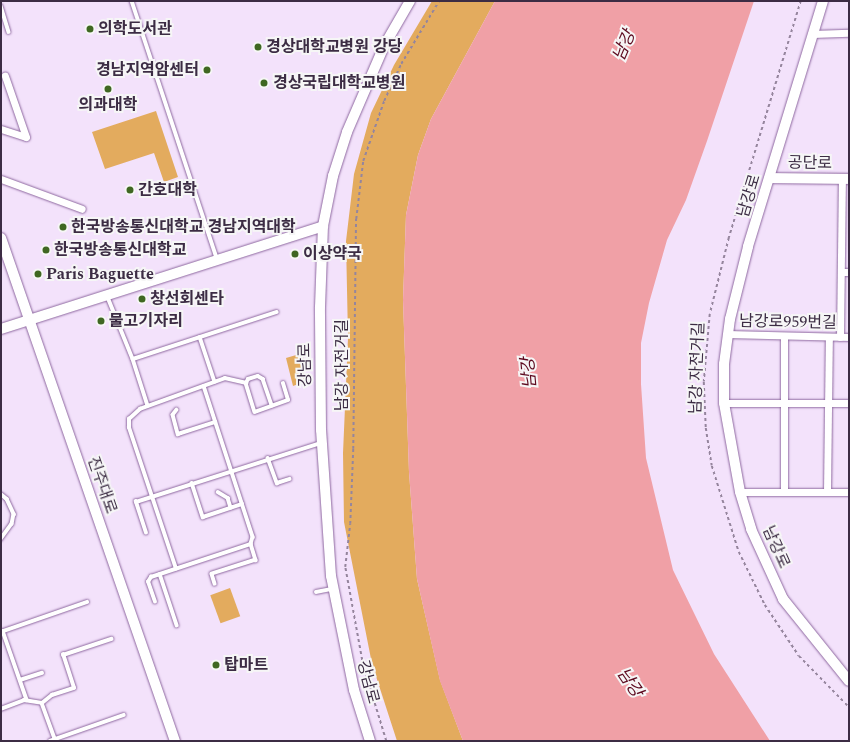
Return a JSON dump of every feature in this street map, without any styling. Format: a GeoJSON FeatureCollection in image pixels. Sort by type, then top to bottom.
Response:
{"type":"FeatureCollection","features":[{"type":"Feature","properties":{"kind":"street","name":"강남로"},"geometry":{"type":"LineString","coordinates":[[368,739],[354,690],[333,589],[322,443],[320,307],[323,226],[333,176],[347,132],[384,46],[410,1]]}},
{"type":"Feature","properties":{"kind":"street","name":"남강로"},"geometry":{"type":"LineString","coordinates":[[823,1],[748,247],[727,334],[724,403],[740,492],[751,529],[783,599],[849,681]]}},
{"type":"Feature","properties":{"kind":"street"},"geometry":{"type":"LineString","coordinates":[[812,34],[849,32]]}},
{"type":"Feature","properties":{"kind":"street"},"geometry":{"type":"LineString","coordinates":[[1,129],[26,137],[5,76]]}},
{"type":"Feature","properties":{"kind":"street","name":"공단로"},"geometry":{"type":"LineString","coordinates":[[770,178],[846,179]]}},
{"type":"Feature","properties":{"kind":"street"},"geometry":{"type":"LineString","coordinates":[[1,179],[82,209]]}},
{"type":"Feature","properties":{"kind":"street"},"geometry":{"type":"LineString","coordinates":[[840,337],[841,272],[846,179]]}},
{"type":"Feature","properties":{"kind":"street"},"geometry":{"type":"LineString","coordinates":[[1,328],[323,226]]}},
{"type":"Feature","properties":{"kind":"street","name":"진주대로"},"geometry":{"type":"LineString","coordinates":[[1,238],[175,741]]}},
{"type":"Feature","properties":{"kind":"street"},"geometry":{"type":"LineString","coordinates":[[841,272],[849,272]]}},
{"type":"Feature","properties":{"kind":"street","name":"남강로959번길"},"geometry":{"type":"LineString","coordinates":[[727,334],[849,337]]}},
{"type":"Feature","properties":{"kind":"street"},"geometry":{"type":"LineString","coordinates":[[784,336],[784,492]]}},
{"type":"Feature","properties":{"kind":"street"},"geometry":{"type":"LineString","coordinates":[[827,492],[829,337]]}},
{"type":"Feature","properties":{"kind":"street"},"geometry":{"type":"LineString","coordinates":[[724,403],[849,403]]}},
{"type":"Feature","properties":{"kind":"street"},"geometry":{"type":"LineString","coordinates":[[740,492],[849,492]]}},
{"type":"Feature","properties":{"kind":"street"},"geometry":{"type":"LineString","coordinates":[[169,741],[171,730]]}},
{"type":"Feature","properties":{"kind":"lane"},"geometry":{"type":"LineString","coordinates":[[132,1],[217,259]]}},
{"type":"Feature","properties":{"kind":"lane"},"geometry":{"type":"LineString","coordinates":[[1,6],[9,32]]}},
{"type":"Feature","properties":{"kind":"lane"},"geometry":{"type":"LineString","coordinates":[[106,294],[133,359],[148,406]]}},
{"type":"Feature","properties":{"kind":"lane"},"geometry":{"type":"LineString","coordinates":[[133,359],[277,312]]}},
{"type":"Feature","properties":{"kind":"lane"},"geometry":{"type":"LineString","coordinates":[[200,337],[215,382]]}},
{"type":"Feature","properties":{"kind":"lane"},"geometry":{"type":"LineString","coordinates":[[246,383],[248,379],[258,376],[263,379],[272,405]]}},
{"type":"Feature","properties":{"kind":"lane"},"geometry":{"type":"LineString","coordinates":[[176,569],[151,497],[128,423],[131,416],[148,406],[226,378],[246,383]]}},
{"type":"Feature","properties":{"kind":"lane"},"geometry":{"type":"LineString","coordinates":[[246,383],[255,412],[288,400],[283,384]]}},
{"type":"Feature","properties":{"kind":"lane"},"geometry":{"type":"LineString","coordinates":[[204,386],[230,471],[253,537],[251,544],[256,560],[212,574],[215,584]]}},
{"type":"Feature","properties":{"kind":"lane"},"geometry":{"type":"LineString","coordinates":[[177,410],[173,415],[178,434],[215,422]]}},
{"type":"Feature","properties":{"kind":"lane"},"geometry":{"type":"LineString","coordinates":[[146,533],[136,502],[268,458],[322,443]]}},
{"type":"Feature","properties":{"kind":"lane"},"geometry":{"type":"LineString","coordinates":[[268,458],[277,483],[288,479]]}},
{"type":"Feature","properties":{"kind":"lane"},"geometry":{"type":"LineString","coordinates":[[192,483],[203,517],[242,504]]}},
{"type":"Feature","properties":{"kind":"lane"},"geometry":{"type":"LineString","coordinates":[[218,492],[228,498],[231,508]]}},
{"type":"Feature","properties":{"kind":"lane"},"geometry":{"type":"LineString","coordinates":[[1,494],[7,499],[14,514],[10,529],[1,539]]}},
{"type":"Feature","properties":{"kind":"lane"},"geometry":{"type":"LineString","coordinates":[[155,602],[148,582],[151,577],[251,544]]}},
{"type":"Feature","properties":{"kind":"lane"},"geometry":{"type":"LineString","coordinates":[[160,574],[176,625]]}},
{"type":"Feature","properties":{"kind":"lane"},"geometry":{"type":"LineString","coordinates":[[316,592],[333,589]]}},
{"type":"Feature","properties":{"kind":"lane"},"geometry":{"type":"LineString","coordinates":[[28,700],[2,631],[87,602]]}},
{"type":"Feature","properties":{"kind":"lane"},"geometry":{"type":"LineString","coordinates":[[42,703],[52,695],[74,688],[63,655],[111,639]]}},
{"type":"Feature","properties":{"kind":"lane"},"geometry":{"type":"LineString","coordinates":[[20,680],[42,673]]}},
{"type":"Feature","properties":{"kind":"lane"},"geometry":{"type":"LineString","coordinates":[[1,709],[28,700],[42,703]]}},
{"type":"Feature","properties":{"kind":"lane"},"geometry":{"type":"LineString","coordinates":[[42,703],[55,739]]}},
{"type":"Feature","properties":{"kind":"lane"},"geometry":{"type":"LineString","coordinates":[[50,741],[124,715]]}},
{"type":"Feature","properties":{"kind":"path","name":"남강 자전거길"},"geometry":{"type":"LineString","coordinates":[[386,741],[363,666],[344,567],[350,524],[353,449],[356,219],[363,161],[384,101],[401,64],[439,1]]}},
{"type":"Feature","properties":{"kind":"path","name":"남강 자전거길"},"geometry":{"type":"LineString","coordinates":[[801,1],[729,238],[710,314],[704,382],[706,428],[712,466],[739,552],[765,605],[799,656],[838,699],[849,707]]}},
{"type":"Feature","properties":{"kind":"shaded area"},"geometry":{"type":"Polygon","coordinates":[[[432,1],[495,1],[431,119],[418,155],[406,215],[403,300],[409,472],[417,579],[440,680],[463,741],[397,741],[372,664],[344,522],[343,453],[348,338],[346,241],[354,174],[371,113],[394,65],[432,1]]]}},
{"type":"Feature","properties":{"kind":"shaded area"},"geometry":{"type":"Polygon","coordinates":[[[156,111],[178,177],[164,182],[154,153],[105,169],[92,132],[156,111]]]}},
{"type":"Feature","properties":{"kind":"shaded area"},"geometry":{"type":"Polygon","coordinates":[[[303,353],[304,382],[293,386],[286,358],[303,353]]]}},
{"type":"Feature","properties":{"kind":"shaded area"},"geometry":{"type":"Polygon","coordinates":[[[230,588],[240,616],[221,623],[210,595],[230,588]]]}},
{"type":"Feature","properties":{"kind":"water","name":"남강"},"geometry":{"type":"Polygon","coordinates":[[[495,1],[754,1],[686,200],[667,240],[649,303],[641,343],[641,384],[646,458],[673,570],[714,654],[770,741],[463,741],[440,681],[417,579],[409,472],[403,300],[406,215],[418,155],[431,119],[495,1]]]}},
{"type":"Feature","properties":{"kind":"place","name":"의학도서관"},"geometry":{"type":"Point","coordinates":[90,29]}},
{"type":"Feature","properties":{"kind":"place","name":"경상대학교병원 강당"},"geometry":{"type":"Point","coordinates":[258,47]}},
{"type":"Feature","properties":{"kind":"place","name":"경남지역암센터"},"geometry":{"type":"Point","coordinates":[207,70]}},
{"type":"Feature","properties":{"kind":"place","name":"경상국립대학교병원"},"geometry":{"type":"Point","coordinates":[264,83]}},
{"type":"Feature","properties":{"kind":"place","name":"의과대학"},"geometry":{"type":"Point","coordinates":[108,89]}},
{"type":"Feature","properties":{"kind":"place","name":"간호대학"},"geometry":{"type":"Point","coordinates":[130,190]}},
{"type":"Feature","properties":{"kind":"place","name":"한국방송통신대학교 경남지역대학"},"geometry":{"type":"Point","coordinates":[63,227]}},
{"type":"Feature","properties":{"kind":"place","name":"한국방송통신대학교"},"geometry":{"type":"Point","coordinates":[46,250]}},
{"type":"Feature","properties":{"kind":"place","name":"이상약국"},"geometry":{"type":"Point","coordinates":[295,254]}},
{"type":"Feature","properties":{"kind":"place","name":"Paris Baguette"},"geometry":{"type":"Point","coordinates":[38,274]}},
{"type":"Feature","properties":{"kind":"place","name":"창선회센타"},"geometry":{"type":"Point","coordinates":[142,299]}},
{"type":"Feature","properties":{"kind":"place","name":"물고기자리"},"geometry":{"type":"Point","coordinates":[101,321]}},
{"type":"Feature","properties":{"kind":"place","name":"탑마트"},"geometry":{"type":"Point","coordinates":[216,665]}}]}
